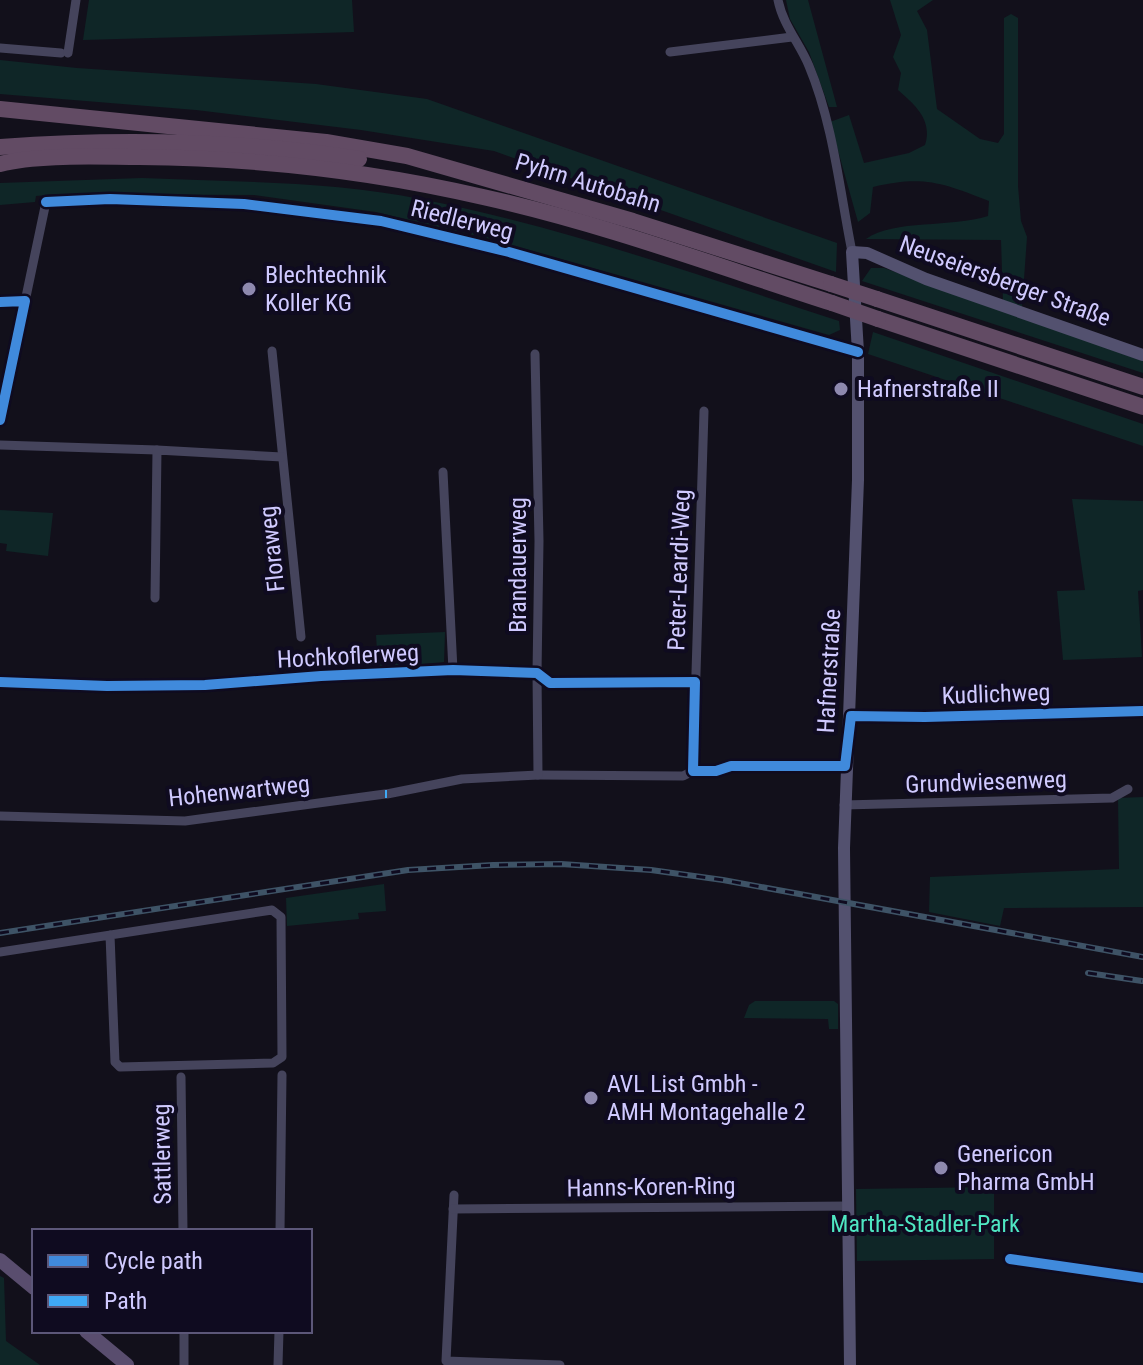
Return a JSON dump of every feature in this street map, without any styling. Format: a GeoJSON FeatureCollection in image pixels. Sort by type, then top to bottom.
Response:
{"type":"FeatureCollection","features":[{"type":"Feature","properties":{"kind":"highway","name":"Pyhrn Autobahn"},"geometry":{"type":"LineString","coordinates":[[0,109],[326,142],[407,156],[633,221],[1143,387]]}},
{"type":"Feature","properties":{"kind":"highway"},"geometry":{"type":"LineString","coordinates":[[1,159],[94,141],[163,140],[323,153],[471,174]]}},
{"type":"Feature","properties":{"kind":"highway","name":"Pyhrn Autobahn"},"geometry":{"type":"LineString","coordinates":[[1,159],[168,157],[257,162],[392,179],[484,197],[624,236],[1143,407]]}},
{"type":"Feature","properties":{"kind":"main road"},"geometry":{"type":"LineString","coordinates":[[0,1260],[32,1286]]}},
{"type":"Feature","properties":{"kind":"main road"},"geometry":{"type":"LineString","coordinates":[[88,1333],[127,1365]]}},
{"type":"Feature","properties":{"kind":"street"},"geometry":{"type":"LineString","coordinates":[[0,48],[65,53],[76,0]]}},
{"type":"Feature","properties":{"kind":"street","name":"Hafnerstraße"},"geometry":{"type":"LineString","coordinates":[[778,0],[792,37],[809,65],[824,112],[852,252],[858,352],[858,480],[851,716],[844,805],[850,1365]]}},
{"type":"Feature","properties":{"kind":"street"},"geometry":{"type":"LineString","coordinates":[[670,52],[792,37]]}},
{"type":"Feature","properties":{"kind":"street","name":"Riedlerweg"},"geometry":{"type":"LineString","coordinates":[[110,199],[244,204],[405,225],[858,352]]}},
{"type":"Feature","properties":{"kind":"street"},"geometry":{"type":"LineString","coordinates":[[0,420],[46,202]]}},
{"type":"Feature","properties":{"kind":"street","name":"Neuseiersberger Straße"},"geometry":{"type":"LineString","coordinates":[[852,252],[867,253],[926,279],[1143,355]]}},
{"type":"Feature","properties":{"kind":"street"},"geometry":{"type":"LineString","coordinates":[[0,302],[25,301]]}},
{"type":"Feature","properties":{"kind":"street","name":"Floraweg"},"geometry":{"type":"LineString","coordinates":[[272,351],[301,637]]}},
{"type":"Feature","properties":{"kind":"street","name":"Brandauerweg"},"geometry":{"type":"LineString","coordinates":[[535,354],[540,570],[538,775]]}},
{"type":"Feature","properties":{"kind":"street","name":"Peter-Leardi-Weg"},"geometry":{"type":"LineString","coordinates":[[693,771],[704,411]]}},
{"type":"Feature","properties":{"kind":"street"},"geometry":{"type":"LineString","coordinates":[[0,445],[282,457]]}},
{"type":"Feature","properties":{"kind":"street"},"geometry":{"type":"LineString","coordinates":[[155,598],[157,450]]}},
{"type":"Feature","properties":{"kind":"street","name":"Hochkoflerweg"},"geometry":{"type":"LineString","coordinates":[[443,472],[453,670]]}},
{"type":"Feature","properties":{"kind":"street","name":"Hochkoflerweg"},"geometry":{"type":"LineString","coordinates":[[0,682],[107,686],[205,685],[453,670],[537,673],[550,683],[695,682]]}},
{"type":"Feature","properties":{"kind":"street","name":"Kudlichweg"},"geometry":{"type":"LineString","coordinates":[[851,716],[1143,711]]}},
{"type":"Feature","properties":{"kind":"street"},"geometry":{"type":"LineString","coordinates":[[538,775],[683,776],[693,771],[716,771],[731,766],[845,766]]}},
{"type":"Feature","properties":{"kind":"street","name":"Hohenwartweg"},"geometry":{"type":"LineString","coordinates":[[0,816],[185,821],[386,794],[462,779],[538,775]]}},
{"type":"Feature","properties":{"kind":"street","name":"Grundwiesenweg"},"geometry":{"type":"LineString","coordinates":[[844,805],[1112,798],[1128,789]]}},
{"type":"Feature","properties":{"kind":"street"},"geometry":{"type":"LineString","coordinates":[[0,952],[110,935],[272,910],[281,917],[282,1057],[273,1063],[120,1067],[115,1062],[110,935]]}},
{"type":"Feature","properties":{"kind":"street"},"geometry":{"type":"LineString","coordinates":[[280,1229],[282,1075]]}},
{"type":"Feature","properties":{"kind":"street","name":"Sattlerweg"},"geometry":{"type":"LineString","coordinates":[[181,1077],[183,1229]]}},
{"type":"Feature","properties":{"kind":"street"},"geometry":{"type":"LineString","coordinates":[[454,1195],[446,1361],[560,1365]]}},
{"type":"Feature","properties":{"kind":"street","name":"Hanns-Koren-Ring"},"geometry":{"type":"LineString","coordinates":[[453,1209],[848,1206]]}},
{"type":"Feature","properties":{"kind":"street"},"geometry":{"type":"LineString","coordinates":[[184,1333],[184,1365]]}},
{"type":"Feature","properties":{"kind":"street"},"geometry":{"type":"LineString","coordinates":[[278,1365],[279,1333]]}},
{"type":"Feature","properties":{"kind":"green space"},"geometry":{"type":"Polygon","coordinates":[[[89,0],[352,0],[354,32],[83,40],[89,0]]]}},
{"type":"Feature","properties":{"kind":"green space"},"geometry":{"type":"Polygon","coordinates":[[[786,0],[808,0],[837,107],[829,107],[809,52],[790,19],[786,0]]]}},
{"type":"Feature","properties":{"kind":"green space"},"geometry":{"type":"Polygon","coordinates":[[[890,0],[933,0],[917,11],[927,30],[937,109],[980,139],[998,143],[1004,134],[1004,18],[1011,14],[1018,18],[1018,186],[1021,221],[1027,237],[1022,307],[1003,301],[1001,240],[866,239],[907,226],[988,216],[989,201],[932,183],[890,183],[873,187],[870,213],[858,222],[830,122],[849,115],[864,163],[909,153],[925,145],[927,136],[921,114],[898,90],[901,73],[893,57],[901,35],[890,0]]]}},
{"type":"Feature","properties":{"kind":"green space"},"geometry":{"type":"Polygon","coordinates":[[[0,60],[316,84],[427,99],[837,243],[836,272],[494,151],[361,130],[196,110],[0,94],[0,60]]]}},
{"type":"Feature","properties":{"kind":"green space"},"geometry":{"type":"Polygon","coordinates":[[[142,178],[352,189],[473,210],[579,238],[839,321],[840,330],[829,335],[491,239],[376,212],[254,195],[57,194],[36,196],[35,202],[0,205],[0,183],[142,178]]]}},
{"type":"Feature","properties":{"kind":"green space"},"geometry":{"type":"Polygon","coordinates":[[[871,268],[884,268],[1143,361],[1143,373],[862,281],[871,268]]]}},
{"type":"Feature","properties":{"kind":"green space"},"geometry":{"type":"Polygon","coordinates":[[[873,332],[1143,424],[1143,446],[868,354],[873,332]]]}},
{"type":"Feature","properties":{"kind":"green space"},"geometry":{"type":"Polygon","coordinates":[[[1072,499],[1143,501],[1143,590],[1138,591],[1142,657],[1063,660],[1057,591],[1085,590],[1072,499]]]}},
{"type":"Feature","properties":{"kind":"green space"},"geometry":{"type":"Polygon","coordinates":[[[0,510],[53,513],[48,556],[6,551],[7,544],[0,543],[0,510]]]}},
{"type":"Feature","properties":{"kind":"green space"},"geometry":{"type":"Polygon","coordinates":[[[445,632],[444,662],[378,668],[376,635],[445,632]]]}},
{"type":"Feature","properties":{"kind":"green space"},"geometry":{"type":"Polygon","coordinates":[[[1143,797],[1143,907],[1004,908],[1000,926],[929,912],[930,877],[1119,869],[1118,798],[1143,797]]]}},
{"type":"Feature","properties":{"kind":"green space"},"geometry":{"type":"Polygon","coordinates":[[[384,884],[386,911],[358,913],[359,919],[287,926],[286,898],[384,884]]]}},
{"type":"Feature","properties":{"kind":"green space"},"geometry":{"type":"Polygon","coordinates":[[[755,1001],[834,1001],[838,1004],[838,1029],[829,1029],[828,1019],[744,1018],[749,1005],[755,1001]]]}},
{"type":"Feature","properties":{"kind":"green space","name":"Martha-Stadler-Park"},"geometry":{"type":"Polygon","coordinates":[[[994,1187],[994,1259],[857,1261],[856,1189],[994,1187]]]}},
{"type":"Feature","properties":{"kind":"green space"},"geometry":{"type":"Polygon","coordinates":[[[0,1276],[4,1278],[6,1341],[40,1365],[0,1365],[0,1276]]]}},
{"type":"Feature","properties":{"kind":"railway"},"geometry":{"type":"LineString","coordinates":[[0,933],[408,870],[561,864],[651,870],[723,880],[1143,957]]}},
{"type":"Feature","properties":{"kind":"railway"},"geometry":{"type":"LineString","coordinates":[[1088,973],[1142,981]]}},
{"type":"Feature","properties":{"kind":"cycle path"},"geometry":{"type":"LineString","coordinates":[[46,202],[110,199],[244,204],[381,221],[509,252],[858,352]]}},
{"type":"Feature","properties":{"kind":"cycle path"},"geometry":{"type":"LineString","coordinates":[[0,302],[25,301],[0,420]]}},
{"type":"Feature","properties":{"kind":"cycle path"},"geometry":{"type":"LineString","coordinates":[[0,682],[107,686],[205,685],[453,670],[537,673],[550,683],[695,682],[693,771],[716,771],[731,766],[845,766],[851,716],[1143,711]]}},
{"type":"Feature","properties":{"kind":"cycle path"},"geometry":{"type":"LineString","coordinates":[[1010,1259],[1143,1278]]}},
{"type":"Feature","properties":{"kind":"place","name":"Blechtechnik Koller KG"},"geometry":{"type":"Point","coordinates":[249,289]}},
{"type":"Feature","properties":{"kind":"place","name":"Hafnerstraße II"},"geometry":{"type":"Point","coordinates":[841,389]}},
{"type":"Feature","properties":{"kind":"place","name":"AVL List Gmbh - AMH Montagehalle 2"},"geometry":{"type":"Point","coordinates":[591,1098]}},
{"type":"Feature","properties":{"kind":"place","name":"Genericon Pharma GmbH"},"geometry":{"type":"Point","coordinates":[941,1168]}}]}
